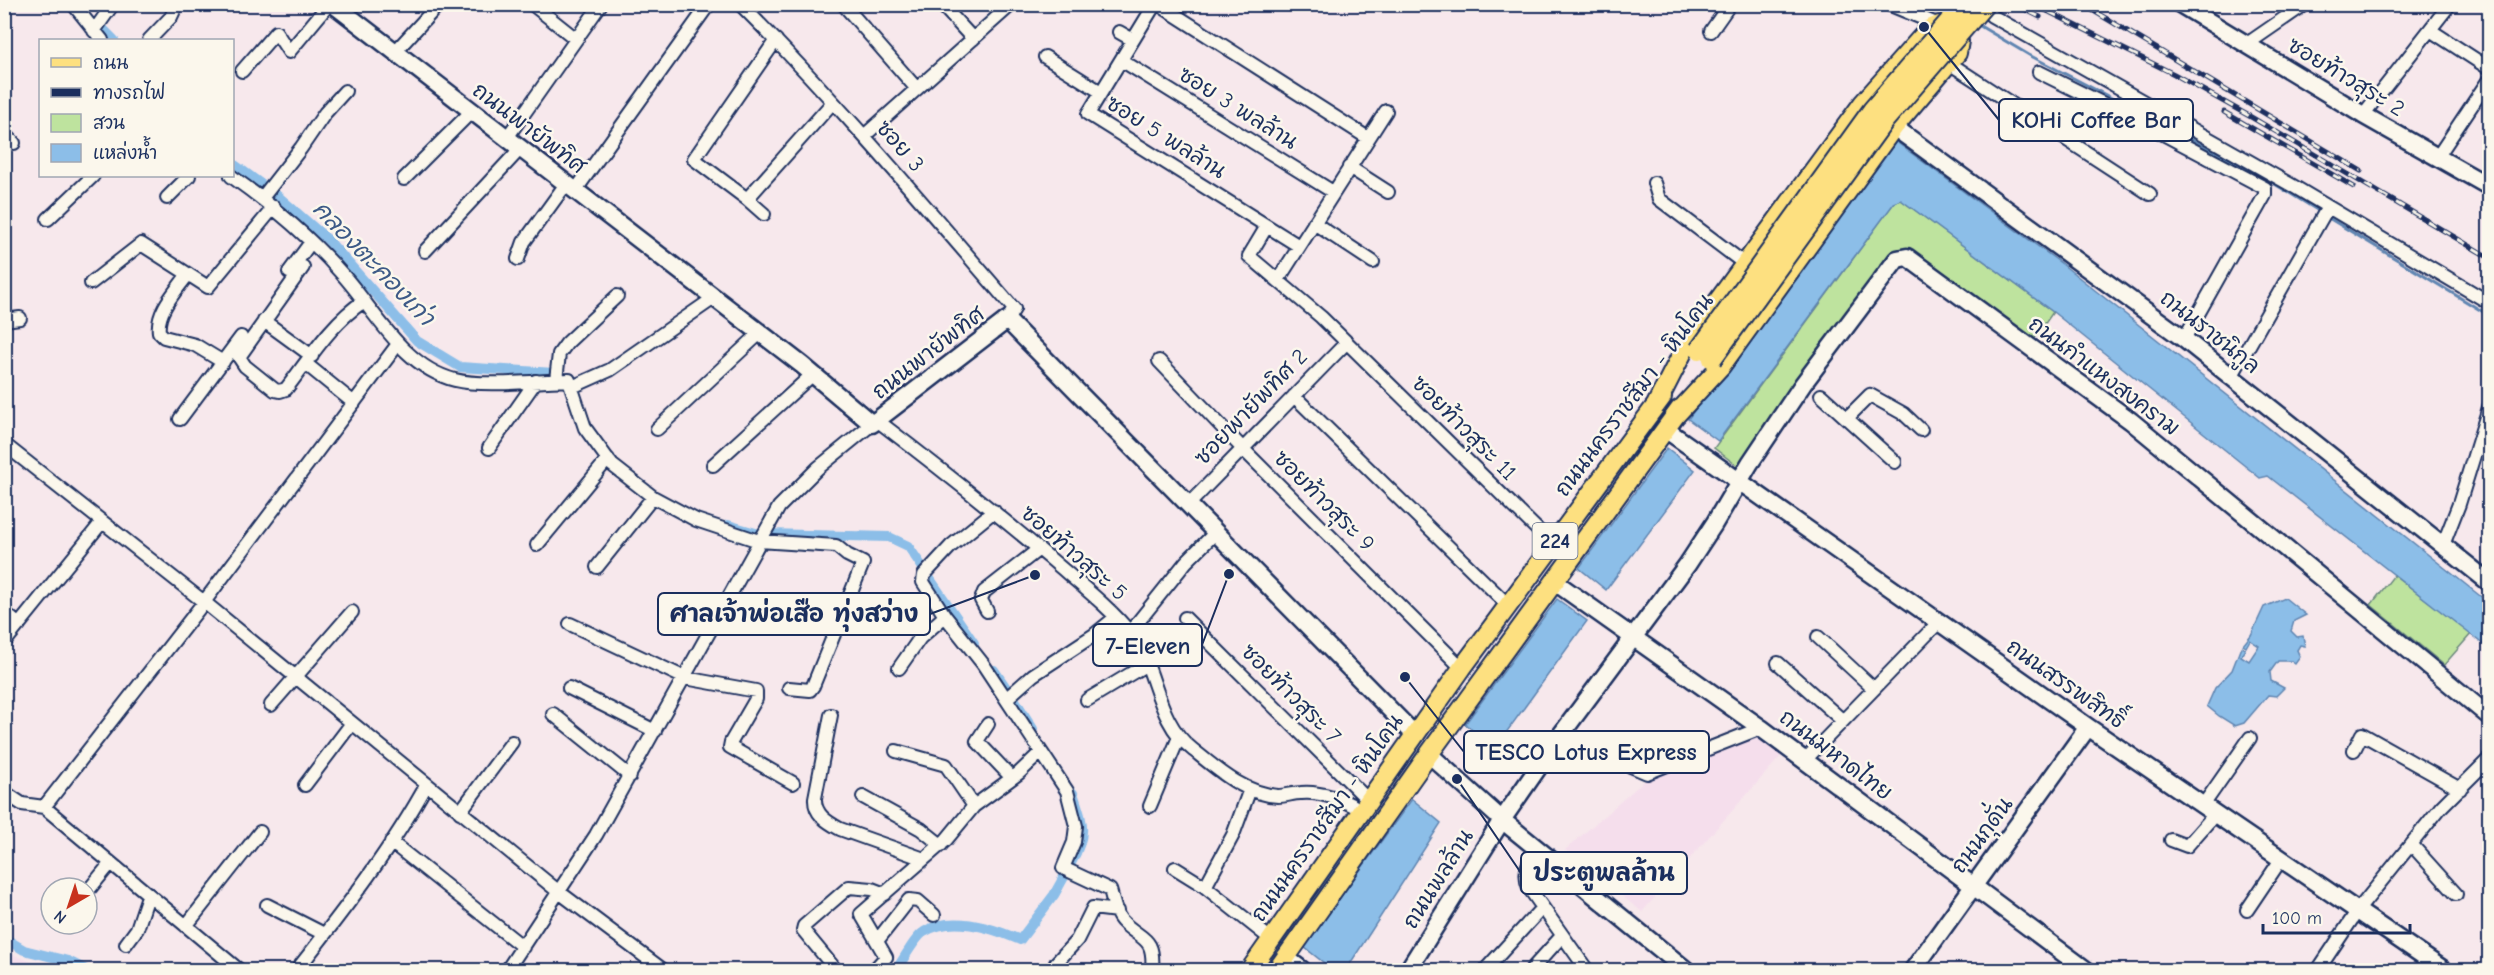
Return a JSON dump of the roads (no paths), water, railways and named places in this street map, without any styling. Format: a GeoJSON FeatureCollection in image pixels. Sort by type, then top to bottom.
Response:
{"type":"FeatureCollection","features":[{"type":"Feature","properties":{"kind":"main road","name":"ถนนนครราชสีมา - หินโคน"},"geometry":{"type":"LineString","coordinates":[[1250,970],[1364,805],[1552,544],[1656,405],[1705,355],[1872,110],[1964,4]]}},
{"type":"Feature","properties":{"kind":"main road"},"geometry":{"type":"LineString","coordinates":[[1670,423],[1705,355],[1885,120],[1985,4]]}},
{"type":"Feature","properties":{"kind":"main road"},"geometry":{"type":"LineString","coordinates":[[1270,942],[1282,964],[1429,754],[1670,423],[1721,366],[1894,127],[1957,53],[1959,41],[1953,30],[1940,26],[1929,29],[1863,103],[1688,342],[1656,405]]}},
{"type":"Feature","properties":{"kind":"main road"},"geometry":{"type":"LineString","coordinates":[[1414,735],[1429,754]]}},
{"type":"Feature","properties":{"kind":"street"},"geometry":{"type":"LineString","coordinates":[[73,4],[98,36],[113,4]]}},
{"type":"Feature","properties":{"kind":"street"},"geometry":{"type":"LineString","coordinates":[[150,39],[171,17],[177,4]]}},
{"type":"Feature","properties":{"kind":"street"},"geometry":{"type":"LineString","coordinates":[[242,70],[276,32],[288,52],[331,4]]}},
{"type":"Feature","properties":{"kind":"street","name":"ถนนพายัพทิศ"},"geometry":{"type":"LineString","coordinates":[[331,4],[875,422],[1007,320],[1414,735]]}},
{"type":"Feature","properties":{"kind":"street"},"geometry":{"type":"LineString","coordinates":[[394,53],[439,4]]}},
{"type":"Feature","properties":{"kind":"street"},"geometry":{"type":"LineString","coordinates":[[531,4],[576,39]]}},
{"type":"Feature","properties":{"kind":"street"},"geometry":{"type":"LineString","coordinates":[[425,251],[513,144],[576,39],[601,4]]}},
{"type":"Feature","properties":{"kind":"street"},"geometry":{"type":"LineString","coordinates":[[518,259],[524,242],[571,187],[710,4]]}},
{"type":"Feature","properties":{"kind":"street","name":"ซอย 3"},"geometry":{"type":"LineString","coordinates":[[740,4],[864,136],[1014,309],[1007,320]]}},
{"type":"Feature","properties":{"kind":"street"},"geometry":{"type":"LineString","coordinates":[[843,4],[917,89]]}},
{"type":"Feature","properties":{"kind":"street"},"geometry":{"type":"LineString","coordinates":[[940,4],[973,39]]}},
{"type":"Feature","properties":{"kind":"street"},"geometry":{"type":"LineString","coordinates":[[864,136],[1012,4]]}},
{"type":"Feature","properties":{"kind":"street","name":"ซอย 5 พลล้าน"},"geometry":{"type":"LineString","coordinates":[[1299,246],[1088,114],[1156,4],[1368,138]]}},
{"type":"Feature","properties":{"kind":"street"},"geometry":{"type":"LineString","coordinates":[[1712,31],[1730,4]]}},
{"type":"Feature","properties":{"kind":"street"},"geometry":{"type":"LineString","coordinates":[[1888,4],[1940,26]]}},
{"type":"Feature","properties":{"kind":"street"},"geometry":{"type":"LineString","coordinates":[[1979,4],[1992,16],[2097,88],[2266,191],[2184,339]]}},
{"type":"Feature","properties":{"kind":"street"},"geometry":{"type":"LineString","coordinates":[[2247,44],[2306,4]]}},
{"type":"Feature","properties":{"kind":"street"},"geometry":{"type":"LineString","coordinates":[[2363,115],[2450,4]]}},
{"type":"Feature","properties":{"kind":"street","name":"ซอยท้าวสุระ 2"},"geometry":{"type":"LineString","coordinates":[[2193,7],[2247,44],[2363,115],[2438,156],[2490,188]]}},
{"type":"Feature","properties":{"kind":"street"},"geometry":{"type":"LineString","coordinates":[[2430,30],[2490,69]]}},
{"type":"Feature","properties":{"kind":"street"},"geometry":{"type":"LineString","coordinates":[[1119,32],[1133,40]]}},
{"type":"Feature","properties":{"kind":"street"},"geometry":{"type":"LineString","coordinates":[[764,214],[694,159],[776,40]]}},
{"type":"Feature","properties":{"kind":"street"},"geometry":{"type":"LineString","coordinates":[[1045,57],[1101,92]]}},
{"type":"Feature","properties":{"kind":"street","name":"ซอย 3 พลล้าน"},"geometry":{"type":"LineString","coordinates":[[1121,60],[1334,192]]}},
{"type":"Feature","properties":{"kind":"street"},"geometry":{"type":"LineString","coordinates":[[1949,63],[2150,194]]}},
{"type":"Feature","properties":{"kind":"street"},"geometry":{"type":"LineString","coordinates":[[2039,72],[2097,88],[2326,211],[2490,303]]}},
{"type":"Feature","properties":{"kind":"street"},"geometry":{"type":"LineString","coordinates":[[2438,156],[2490,78]]}},
{"type":"Feature","properties":{"kind":"street"},"geometry":{"type":"LineString","coordinates":[[262,198],[302,148],[325,113],[345,91]]}},
{"type":"Feature","properties":{"kind":"street"},"geometry":{"type":"LineString","coordinates":[[747,199],[833,102]]}},
{"type":"Feature","properties":{"kind":"street"},"geometry":{"type":"LineString","coordinates":[[1278,280],[1386,111]]}},
{"type":"Feature","properties":{"kind":"street"},"geometry":{"type":"LineString","coordinates":[[404,179],[471,112]]}},
{"type":"Feature","properties":{"kind":"street","name":"ถนนราชนิกูล"},"geometry":{"type":"LineString","coordinates":[[1894,127],[2184,339],[2490,583]]}},
{"type":"Feature","properties":{"kind":"street"},"geometry":{"type":"LineString","coordinates":[[4,133],[14,143]]}},
{"type":"Feature","properties":{"kind":"street"},"geometry":{"type":"LineString","coordinates":[[1349,168],[1388,192]]}},
{"type":"Feature","properties":{"kind":"street"},"geometry":{"type":"LineString","coordinates":[[48,219],[92,177]]}},
{"type":"Feature","properties":{"kind":"street"},"geometry":{"type":"LineString","coordinates":[[167,198],[188,177]]}},
{"type":"Feature","properties":{"kind":"street"},"geometry":{"type":"LineString","coordinates":[[232,177],[274,207],[311,242],[343,275],[398,344],[423,365],[453,380],[471,382],[556,380],[570,383],[610,370],[714,298]]}},
{"type":"Feature","properties":{"kind":"street"},"geometry":{"type":"LineString","coordinates":[[1653,183],[1659,199],[1745,264]]}},
{"type":"Feature","properties":{"kind":"street"},"geometry":{"type":"LineString","coordinates":[[91,283],[141,244],[208,287],[274,207]]}},
{"type":"Feature","properties":{"kind":"street"},"geometry":{"type":"LineString","coordinates":[[2231,377],[2326,211]]}},
{"type":"Feature","properties":{"kind":"street"},"geometry":{"type":"LineString","coordinates":[[1314,223],[1373,262]]}},
{"type":"Feature","properties":{"kind":"street","name":"ซอยท้าวสุระ 11"},"geometry":{"type":"LineString","coordinates":[[1267,225],[1249,256],[1347,342],[1552,544]]}},
{"type":"Feature","properties":{"kind":"street"},"geometry":{"type":"LineString","coordinates":[[180,419],[311,242]]}},
{"type":"Feature","properties":{"kind":"street","name":"ถนนกำแหงสงคราม"},"geometry":{"type":"LineString","coordinates":[[1738,483],[1803,384],[1897,260],[1907,257],[2131,421],[2490,717]]}},
{"type":"Feature","properties":{"kind":"street"},"geometry":{"type":"LineString","coordinates":[[303,267],[239,357],[241,362],[268,385],[280,391],[286,388],[349,311],[364,301]]}},
{"type":"Feature","properties":{"kind":"street"},"geometry":{"type":"LineString","coordinates":[[188,274],[165,308],[159,324],[159,332],[164,337],[195,345],[223,362]]}},
{"type":"Feature","properties":{"kind":"street"},"geometry":{"type":"LineString","coordinates":[[556,380],[559,354],[567,343],[617,296]]}},
{"type":"Feature","properties":{"kind":"street"},"geometry":{"type":"LineString","coordinates":[[4,321],[20,318]]}},
{"type":"Feature","properties":{"kind":"street"},"geometry":{"type":"LineString","coordinates":[[264,321],[354,403]]}},
{"type":"Feature","properties":{"kind":"street"},"geometry":{"type":"LineString","coordinates":[[657,429],[760,333]]}},
{"type":"Feature","properties":{"kind":"street","name":"ซอยพายัพทิศ 2"},"geometry":{"type":"LineString","coordinates":[[1189,504],[1347,342]]}},
{"type":"Feature","properties":{"kind":"street"},"geometry":{"type":"LineString","coordinates":[[41,807],[398,344]]}},
{"type":"Feature","properties":{"kind":"street","name":"ซอยท้าวสุระ 9"},"geometry":{"type":"LineString","coordinates":[[1159,361],[1243,449],[1462,668]]}},
{"type":"Feature","properties":{"kind":"street"},"geometry":{"type":"LineString","coordinates":[[713,465],[813,374]]}},
{"type":"Feature","properties":{"kind":"street"},"geometry":{"type":"LineString","coordinates":[[489,448],[536,381]]}},
{"type":"Feature","properties":{"kind":"street"},"geometry":{"type":"LineString","coordinates":[[570,383],[585,428],[608,459],[653,497],[696,520],[759,541],[836,546],[863,563],[813,686],[810,690],[789,688]]}},
{"type":"Feature","properties":{"kind":"street"},"geometry":{"type":"LineString","coordinates":[[1821,395],[1895,462]]}},
{"type":"Feature","properties":{"kind":"street"},"geometry":{"type":"LineString","coordinates":[[1847,418],[1870,395],[1894,408],[1921,430]]}},
{"type":"Feature","properties":{"kind":"street"},"geometry":{"type":"LineString","coordinates":[[1294,396],[1508,604]]}},
{"type":"Feature","properties":{"kind":"street"},"geometry":{"type":"LineString","coordinates":[[2443,545],[2459,504],[2489,410]]}},
{"type":"Feature","properties":{"kind":"street"},"geometry":{"type":"LineString","coordinates":[[507,970],[596,835],[779,507],[818,468],[875,422]]}},
{"type":"Feature","properties":{"kind":"street","name":"ซอยท้าวสุระ 5"},"geometry":{"type":"LineString","coordinates":[[875,422],[994,511],[1130,632],[1141,648],[1169,725],[1179,737],[1214,766],[1250,789],[1279,796],[1303,792],[1364,805]]}},
{"type":"Feature","properties":{"kind":"street","name":"ถนนสรรพสิทธิ์"},"geometry":{"type":"LineString","coordinates":[[1670,423],[1738,483],[2088,727],[2444,970]]}},
{"type":"Feature","properties":{"kind":"street"},"geometry":{"type":"LineString","coordinates":[[4,444],[202,600],[559,892],[663,970]]}},
{"type":"Feature","properties":{"kind":"street"},"geometry":{"type":"LineString","coordinates":[[537,545],[608,459]]}},
{"type":"Feature","properties":{"kind":"street"},"geometry":{"type":"LineString","coordinates":[[1633,637],[1687,565],[1738,483]]}},
{"type":"Feature","properties":{"kind":"street"},"geometry":{"type":"LineString","coordinates":[[597,567],[653,497]]}},
{"type":"Feature","properties":{"kind":"street"},"geometry":{"type":"LineString","coordinates":[[994,511],[951,546],[924,574],[923,582],[945,616],[983,664],[1067,791],[1076,826],[1074,842],[1063,868],[1110,890],[1121,920],[1148,940],[1153,960],[1152,970]]}},
{"type":"Feature","properties":{"kind":"street"},"geometry":{"type":"LineString","coordinates":[[4,643],[102,522]]}},
{"type":"Feature","properties":{"kind":"street"},"geometry":{"type":"LineString","coordinates":[[1130,632],[1186,562],[1216,532]]}},
{"type":"Feature","properties":{"kind":"street"},"geometry":{"type":"LineString","coordinates":[[987,611],[981,600],[984,592],[1039,549]]}},
{"type":"Feature","properties":{"kind":"street","name":"ถนนมหาดไทย"},"geometry":{"type":"LineString","coordinates":[[1555,582],[1761,728],[2086,970]]}},
{"type":"Feature","properties":{"kind":"street"},"geometry":{"type":"LineString","coordinates":[[4,612],[19,624]]}},
{"type":"Feature","properties":{"kind":"street"},"geometry":{"type":"LineString","coordinates":[[271,705],[352,612]]}},
{"type":"Feature","properties":{"kind":"street"},"geometry":{"type":"LineString","coordinates":[[899,668],[920,638],[945,616]]}},
{"type":"Feature","properties":{"kind":"street"},"geometry":{"type":"LineString","coordinates":[[1006,699],[1033,675],[1094,635],[1115,618]]}},
{"type":"Feature","properties":{"kind":"street","name":"ซอยท้าวสุระ 7"},"geometry":{"type":"LineString","coordinates":[[1185,618],[1364,805]]}},
{"type":"Feature","properties":{"kind":"street"},"geometry":{"type":"LineString","coordinates":[[1804,761],[1938,623]]}},
{"type":"Feature","properties":{"kind":"street"},"geometry":{"type":"LineString","coordinates":[[570,624],[685,678],[757,691],[756,699],[730,746],[793,783]]}},
{"type":"Feature","properties":{"kind":"street","name":"ถนนพลล้าน"},"geometry":{"type":"LineString","coordinates":[[1408,970],[1502,820],[1633,637]]}},
{"type":"Feature","properties":{"kind":"street"},"geometry":{"type":"LineString","coordinates":[[1818,637],[1874,689]]}},
{"type":"Feature","properties":{"kind":"street"},"geometry":{"type":"LineString","coordinates":[[1778,663],[1843,721]]}},
{"type":"Feature","properties":{"kind":"street"},"geometry":{"type":"LineString","coordinates":[[1087,700],[1147,664]]}},
{"type":"Feature","properties":{"kind":"street"},"geometry":{"type":"LineString","coordinates":[[569,688],[655,731]]}},
{"type":"Feature","properties":{"kind":"street"},"geometry":{"type":"LineString","coordinates":[[554,714],[630,777]]}},
{"type":"Feature","properties":{"kind":"street"},"geometry":{"type":"LineString","coordinates":[[831,715],[815,798],[816,810],[828,822],[840,829],[924,859]]}},
{"type":"Feature","properties":{"kind":"street"},"geometry":{"type":"LineString","coordinates":[[305,785],[352,723]]}},
{"type":"Feature","properties":{"kind":"street"},"geometry":{"type":"LineString","coordinates":[[988,724],[977,738],[977,742],[1012,778]]}},
{"type":"Feature","properties":{"kind":"street","name":"ถนนกุดั่น"},"geometry":{"type":"LineString","coordinates":[[1913,970],[2088,727]]}},
{"type":"Feature","properties":{"kind":"street"},"geometry":{"type":"LineString","coordinates":[[1560,736],[1647,773],[1761,728]]}},
{"type":"Feature","properties":{"kind":"street"},"geometry":{"type":"LineString","coordinates":[[2354,750],[2362,734],[2460,789]]}},
{"type":"Feature","properties":{"kind":"street"},"geometry":{"type":"LineString","coordinates":[[1150,806],[1179,737]]}},
{"type":"Feature","properties":{"kind":"street"},"geometry":{"type":"LineString","coordinates":[[2171,840],[2187,846],[2250,738]]}},
{"type":"Feature","properties":{"kind":"street"},"geometry":{"type":"LineString","coordinates":[[460,812],[512,742]]}},
{"type":"Feature","properties":{"kind":"street"},"geometry":{"type":"LineString","coordinates":[[896,751],[946,765],[974,806]]}},
{"type":"Feature","properties":{"kind":"street"},"geometry":{"type":"LineString","coordinates":[[874,970],[886,957],[861,914],[941,845],[974,806],[1012,778],[1041,752]]}},
{"type":"Feature","properties":{"kind":"street"},"geometry":{"type":"LineString","coordinates":[[1429,754],[1536,849],[1686,970]]}},
{"type":"Feature","properties":{"kind":"street"},"geometry":{"type":"LineString","coordinates":[[2318,970],[2358,910],[2411,844],[2490,758]]}},
{"type":"Feature","properties":{"kind":"street"},"geometry":{"type":"LineString","coordinates":[[297,970],[391,842],[413,810],[427,784]]}},
{"type":"Feature","properties":{"kind":"street"},"geometry":{"type":"LineString","coordinates":[[1205,887],[1233,835],[1250,789]]}},
{"type":"Feature","properties":{"kind":"street"},"geometry":{"type":"LineString","coordinates":[[4,792],[22,804],[41,807],[239,970]]}},
{"type":"Feature","properties":{"kind":"street"},"geometry":{"type":"LineString","coordinates":[[863,797],[921,829],[941,845]]}},
{"type":"Feature","properties":{"kind":"street"},"geometry":{"type":"LineString","coordinates":[[186,926],[260,832]]}},
{"type":"Feature","properties":{"kind":"street"},"geometry":{"type":"LineString","coordinates":[[391,842],[523,947]]}},
{"type":"Feature","properties":{"kind":"street"},"geometry":{"type":"LineString","coordinates":[[2411,844],[2456,894]]}},
{"type":"Feature","properties":{"kind":"street"},"geometry":{"type":"LineString","coordinates":[[1536,849],[1528,862],[1525,878],[1529,888],[1585,970]]}},
{"type":"Feature","properties":{"kind":"street"},"geometry":{"type":"LineString","coordinates":[[2247,910],[2282,858]]}},
{"type":"Feature","properties":{"kind":"street"},"geometry":{"type":"LineString","coordinates":[[99,877],[110,864]]}},
{"type":"Feature","properties":{"kind":"street"},"geometry":{"type":"LineString","coordinates":[[1175,868],[1205,887],[1270,942]]}},
{"type":"Feature","properties":{"kind":"street"},"geometry":{"type":"LineString","coordinates":[[836,970],[803,930],[804,926],[848,887],[867,888],[885,894]]}},
{"type":"Feature","properties":{"kind":"street"},"geometry":{"type":"LineString","coordinates":[[126,944],[138,926],[148,896]]}},
{"type":"Feature","properties":{"kind":"street"},"geometry":{"type":"LineString","coordinates":[[877,941],[909,900],[918,902],[934,915]]}},
{"type":"Feature","properties":{"kind":"street"},"geometry":{"type":"LineString","coordinates":[[267,905],[324,934]]}},
{"type":"Feature","properties":{"kind":"street"},"geometry":{"type":"LineString","coordinates":[[1056,970],[1054,966],[1077,940],[1093,908],[1117,911]]}},
{"type":"Feature","properties":{"kind":"street"},"geometry":{"type":"LineString","coordinates":[[1486,969],[1542,908]]}},
{"type":"Feature","properties":{"kind":"street"},"geometry":{"type":"LineString","coordinates":[[1531,970],[1562,936]]}},
{"type":"Feature","properties":{"kind":"street"},"geometry":{"type":"LineString","coordinates":[[1282,964],[1302,970]]}},
{"type":"Feature","properties":{"kind":"water"},"geometry":{"type":"Polygon","coordinates":[[[1895,141],[2062,264],[2489,603],[2489,649],[2268,476],[2260,478],[2053,312],[1901,200],[1894,203],[1718,441],[1688,419],[1891,142],[1895,141]]]}},
{"type":"Feature","properties":{"kind":"water"},"geometry":{"type":"Polygon","coordinates":[[[1667,448],[1695,470],[1606,590],[1579,568],[1667,448]]]}},
{"type":"Feature","properties":{"kind":"water"},"geometry":{"type":"Polygon","coordinates":[[[2285,598],[2306,615],[2294,621],[2291,631],[2297,637],[2303,636],[2305,646],[2300,645],[2297,650],[2300,657],[2295,664],[2291,661],[2278,661],[2270,672],[2271,681],[2284,688],[2276,696],[2268,695],[2244,723],[2235,726],[2207,706],[2215,688],[2232,670],[2241,647],[2245,649],[2241,656],[2249,661],[2259,646],[2250,640],[2246,647],[2243,645],[2251,635],[2264,607],[2285,598]]]}},
{"type":"Feature","properties":{"kind":"water"},"geometry":{"type":"Polygon","coordinates":[[[1557,599],[1587,621],[1495,748],[1465,724],[1557,599]]]}},
{"type":"Feature","properties":{"kind":"water"},"geometry":{"type":"Polygon","coordinates":[[[1412,799],[1441,823],[1346,970],[1333,970],[1304,947],[1412,799]]]}},
{"type":"Feature","properties":{"kind":"waterway"},"geometry":{"type":"LineString","coordinates":[[1975,23],[2029,55],[2265,178],[2322,213]]}},
{"type":"Feature","properties":{"kind":"waterway","name":"คลองตะคองเก่า"},"geometry":{"type":"LineString","coordinates":[[101,27],[113,39]]}},
{"type":"Feature","properties":{"kind":"waterway","name":"คลองตะคองเก่า"},"geometry":{"type":"LineString","coordinates":[[234,164],[265,187]]}},
{"type":"Feature","properties":{"kind":"waterway","name":"คลองตะคองเก่า"},"geometry":{"type":"LineString","coordinates":[[273,192],[328,240],[417,341],[460,367],[554,373]]}},
{"type":"Feature","properties":{"kind":"waterway"},"geometry":{"type":"LineString","coordinates":[[2327,217],[2490,316]]}},
{"type":"Feature","properties":{"kind":"waterway","name":"คลองตะคองเก่า"},"geometry":{"type":"LineString","coordinates":[[728,525],[759,534]]}},
{"type":"Feature","properties":{"kind":"waterway","name":"คลองตะคองเก่า"},"geometry":{"type":"LineString","coordinates":[[767,534],[889,537],[908,546],[923,568]]}},
{"type":"Feature","properties":{"kind":"waterway","name":"คลองตะคองเก่า"},"geometry":{"type":"LineString","coordinates":[[928,576],[974,643]]}},
{"type":"Feature","properties":{"kind":"waterway","name":"คลองตะคองเก่า"},"geometry":{"type":"LineString","coordinates":[[994,670],[1009,692]]}},
{"type":"Feature","properties":{"kind":"waterway","name":"คลองตะคองเก่า"},"geometry":{"type":"LineString","coordinates":[[1013,697],[1033,729]]}},
{"type":"Feature","properties":{"kind":"waterway","name":"คลองตะคองเก่า"},"geometry":{"type":"LineString","coordinates":[[1071,863],[1082,835],[1081,821],[1073,793]]}},
{"type":"Feature","properties":{"kind":"waterway","name":"คลองตะคองเก่า"},"geometry":{"type":"LineString","coordinates":[[896,970],[924,932],[947,924],[960,923],[985,927],[1020,940],[1054,895],[1064,877]]}},
{"type":"Feature","properties":{"kind":"waterway"},"geometry":{"type":"LineString","coordinates":[[4,938],[24,950],[68,961],[86,970]]}},
{"type":"Feature","properties":{"kind":"railway"},"geometry":{"type":"LineString","coordinates":[[2014,4],[2040,17]]}},
{"type":"Feature","properties":{"kind":"railway"},"geometry":{"type":"LineString","coordinates":[[2033,4],[2174,74],[2490,258]]}},
{"type":"Feature","properties":{"kind":"railway"},"geometry":{"type":"LineString","coordinates":[[2082,4],[2361,171]]}},
{"type":"Feature","properties":{"kind":"railway"},"geometry":{"type":"LineString","coordinates":[[2224,112],[2354,187]]}},
{"type":"Feature","properties":{"kind":"place","name":"KOHi Coffee Bar"},"geometry":{"type":"Point","coordinates":[1924,27]}},
{"type":"Feature","properties":{"kind":"place","name":"7-Eleven"},"geometry":{"type":"Point","coordinates":[1229,574]}},
{"type":"Feature","properties":{"kind":"place","name":"ศาลเจ้าพ่อเสือ ทุ่งสว่าง"},"geometry":{"type":"Point","coordinates":[1035,575]}},
{"type":"Feature","properties":{"kind":"place","name":"TESCO Lotus Express"},"geometry":{"type":"Point","coordinates":[1405,677]}},
{"type":"Feature","properties":{"kind":"place","name":"ประตูพลล้าน"},"geometry":{"type":"Point","coordinates":[1457,779]}}]}
